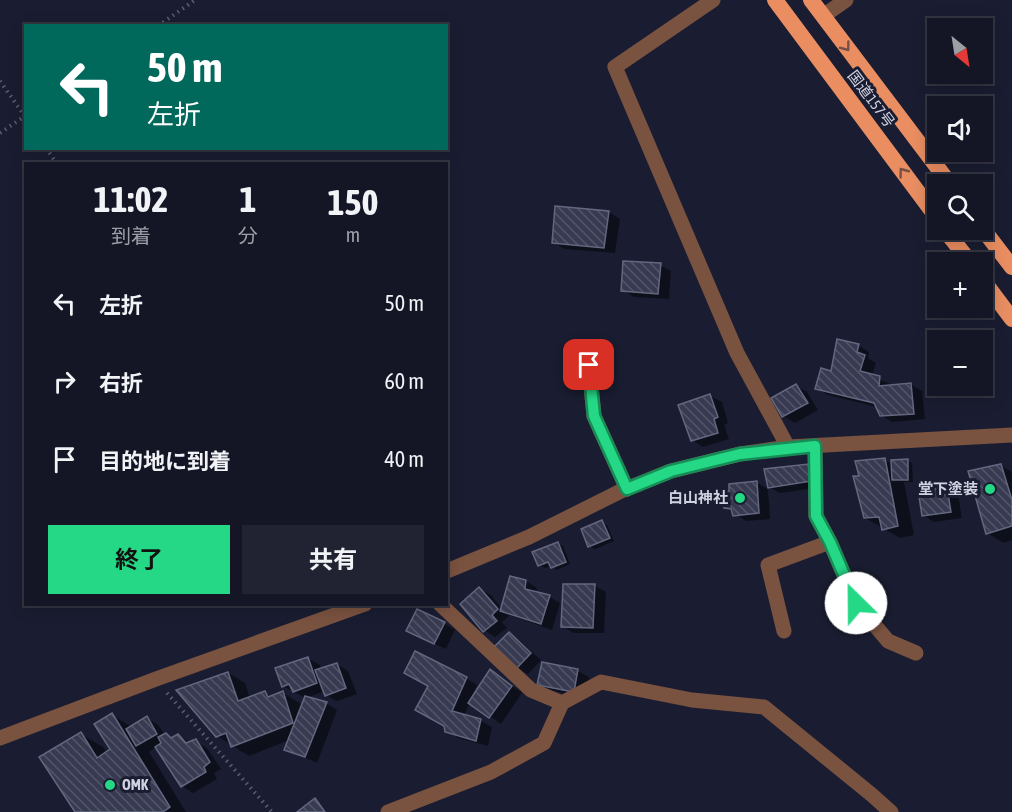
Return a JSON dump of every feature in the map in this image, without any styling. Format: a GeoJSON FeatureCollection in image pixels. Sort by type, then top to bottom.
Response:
{"type":"FeatureCollection","features":[{"type":"Feature","properties":{"kind":"highway","name":"国道157号"},"geometry":{"type":"LineString","coordinates":[[775,0],[927,204]]}},
{"type":"Feature","properties":{"kind":"highway","name":"国道157号"},"geometry":{"type":"LineString","coordinates":[[811,0],[942,174]]}},
{"type":"Feature","properties":{"kind":"highway"},"geometry":{"type":"LineString","coordinates":[[953,240],[962,252]]}},
{"type":"Feature","properties":{"kind":"highway"},"geometry":{"type":"LineString","coordinates":[[991,240],[1012,267]]}},
{"type":"Feature","properties":{"kind":"highway"},"geometry":{"type":"LineString","coordinates":[[993,294],[1012,319]]}},
{"type":"Feature","properties":{"kind":"street"},"geometry":{"type":"LineString","coordinates":[[713,0],[615,67],[738,353],[788,447]]}},
{"type":"Feature","properties":{"kind":"street"},"geometry":{"type":"LineString","coordinates":[[823,16],[846,0]]}},
{"type":"Feature","properties":{"kind":"street"},"geometry":{"type":"LineString","coordinates":[[589,365],[594,416],[627,489]]}},
{"type":"Feature","properties":{"kind":"street"},"geometry":{"type":"LineString","coordinates":[[448,571],[528,537],[627,489],[671,471],[740,454],[788,447],[1012,435]]}},
{"type":"Feature","properties":{"kind":"street"},"geometry":{"type":"LineString","coordinates":[[815,446],[816,516],[830,542],[856,603],[888,641],[916,653]]}},
{"type":"Feature","properties":{"kind":"street"},"geometry":{"type":"LineString","coordinates":[[784,631],[768,565],[830,542]]}},
{"type":"Feature","properties":{"kind":"street"},"geometry":{"type":"LineString","coordinates":[[0,738],[359,606]]}},
{"type":"Feature","properties":{"kind":"street"},"geometry":{"type":"LineString","coordinates":[[442,606],[531,690],[562,703]]}},
{"type":"Feature","properties":{"kind":"street"},"geometry":{"type":"LineString","coordinates":[[388,812],[491,772],[543,743],[562,703],[601,682],[693,700],[764,707],[891,812]]}},
{"type":"Feature","properties":{"kind":"path"},"geometry":{"type":"LineString","coordinates":[[161,24],[195,0]]}},
{"type":"Feature","properties":{"kind":"path"},"geometry":{"type":"LineString","coordinates":[[0,81],[24,116]]}},
{"type":"Feature","properties":{"kind":"path"},"geometry":{"type":"LineString","coordinates":[[0,133],[24,118]]}},
{"type":"Feature","properties":{"kind":"path"},"geometry":{"type":"LineString","coordinates":[[156,679],[272,812]]}},
{"type":"Feature","properties":{"kind":"building"},"geometry":{"type":"Polygon","coordinates":[[[555,206],[609,211],[604,248],[552,243],[555,206]]]}},
{"type":"Feature","properties":{"kind":"building"},"geometry":{"type":"Polygon","coordinates":[[[623,261],[661,263],[658,294],[621,291],[623,261]]]}},
{"type":"Feature","properties":{"kind":"building"},"geometry":{"type":"Polygon","coordinates":[[[837,339],[859,344],[857,352],[865,355],[860,371],[880,376],[879,386],[911,383],[914,414],[880,416],[874,403],[815,389],[821,368],[831,371],[837,339]]]}},
{"type":"Feature","properties":{"kind":"building"},"geometry":{"type":"Polygon","coordinates":[[[796,384],[808,403],[782,417],[771,398],[796,384]]]}},
{"type":"Feature","properties":{"kind":"building"},"geometry":{"type":"Polygon","coordinates":[[[710,394],[718,417],[714,419],[718,433],[691,441],[678,405],[710,394]]]}},
{"type":"Feature","properties":{"kind":"building"},"geometry":{"type":"Polygon","coordinates":[[[885,458],[898,526],[882,530],[879,517],[864,518],[853,476],[859,476],[855,461],[885,458]]]}},
{"type":"Feature","properties":{"kind":"building"},"geometry":{"type":"Polygon","coordinates":[[[908,459],[908,480],[892,480],[891,460],[908,459]]]}},
{"type":"Feature","properties":{"kind":"building"},"geometry":{"type":"Polygon","coordinates":[[[809,464],[812,481],[768,488],[764,469],[809,464]]]}},
{"type":"Feature","properties":{"kind":"building"},"geometry":{"type":"Polygon","coordinates":[[[1001,464],[1012,500],[1012,526],[986,534],[968,471],[1001,464]]]}},
{"type":"Feature","properties":{"kind":"building"},"geometry":{"type":"Polygon","coordinates":[[[757,481],[759,513],[733,516],[731,509],[724,508],[721,492],[729,491],[729,484],[757,481]]]}},
{"type":"Feature","properties":{"kind":"building"},"geometry":{"type":"Polygon","coordinates":[[[947,487],[951,512],[922,516],[919,496],[925,495],[925,490],[947,487]]]}},
{"type":"Feature","properties":{"kind":"building"},"geometry":{"type":"Polygon","coordinates":[[[602,520],[610,538],[588,547],[581,529],[602,520]]]}},
{"type":"Feature","properties":{"kind":"building"},"geometry":{"type":"Polygon","coordinates":[[[558,542],[566,562],[551,568],[548,562],[538,566],[532,552],[558,542]]]}},
{"type":"Feature","properties":{"kind":"building"},"geometry":{"type":"Polygon","coordinates":[[[510,576],[526,580],[525,589],[550,595],[541,624],[500,611],[510,576]]]}},
{"type":"Feature","properties":{"kind":"building"},"geometry":{"type":"Polygon","coordinates":[[[563,584],[595,584],[593,628],[561,627],[563,584]]]}},
{"type":"Feature","properties":{"kind":"building"},"geometry":{"type":"Polygon","coordinates":[[[479,587],[498,609],[492,615],[497,621],[483,632],[460,604],[479,587]]]}},
{"type":"Feature","properties":{"kind":"building"},"geometry":{"type":"Polygon","coordinates":[[[417,609],[445,622],[434,644],[406,631],[417,609]]]}},
{"type":"Feature","properties":{"kind":"building"},"geometry":{"type":"Polygon","coordinates":[[[509,632],[531,653],[516,669],[493,648],[509,632]]]}},
{"type":"Feature","properties":{"kind":"building"},"geometry":{"type":"Polygon","coordinates":[[[415,651],[467,677],[452,711],[481,719],[476,741],[445,732],[444,726],[415,710],[428,686],[404,673],[415,651]]]}},
{"type":"Feature","properties":{"kind":"building"},"geometry":{"type":"Polygon","coordinates":[[[308,657],[317,683],[293,692],[289,684],[282,687],[275,668],[308,657]]]}},
{"type":"Feature","properties":{"kind":"building"},"geometry":{"type":"Polygon","coordinates":[[[542,662],[578,669],[574,692],[537,685],[542,662]]]}},
{"type":"Feature","properties":{"kind":"building"},"geometry":{"type":"Polygon","coordinates":[[[337,663],[346,688],[325,696],[315,670],[337,663]]]}},
{"type":"Feature","properties":{"kind":"building"},"geometry":{"type":"Polygon","coordinates":[[[490,669],[512,686],[489,718],[468,703],[490,669]]]}},
{"type":"Feature","properties":{"kind":"building"},"geometry":{"type":"Polygon","coordinates":[[[228,672],[238,701],[265,691],[268,697],[283,691],[293,723],[231,747],[226,733],[216,737],[176,690],[228,672]]]}},
{"type":"Feature","properties":{"kind":"building"},"geometry":{"type":"Polygon","coordinates":[[[305,696],[327,702],[305,757],[284,750],[305,696]]]}},
{"type":"Feature","properties":{"kind":"building"},"geometry":{"type":"Polygon","coordinates":[[[112,713],[170,807],[163,812],[75,812],[39,757],[81,732],[97,758],[110,749],[94,724],[112,713]]]}},
{"type":"Feature","properties":{"kind":"building"},"geometry":{"type":"Polygon","coordinates":[[[147,716],[157,734],[136,746],[126,729],[147,716]]]}},
{"type":"Feature","properties":{"kind":"building"},"geometry":{"type":"Polygon","coordinates":[[[166,733],[171,738],[178,734],[186,743],[196,739],[210,762],[204,767],[206,772],[181,787],[155,747],[161,743],[158,737],[166,733]]]}},
{"type":"Feature","properties":{"kind":"building"},"geometry":{"type":"Polygon","coordinates":[[[315,798],[325,812],[297,812],[315,798]]]}},
{"type":"Feature","properties":{"kind":"place","name":"堂下塗装"},"geometry":{"type":"Point","coordinates":[990,489]}},
{"type":"Feature","properties":{"kind":"place","name":"白山神社"},"geometry":{"type":"Point","coordinates":[740,498]}},
{"type":"Feature","properties":{"kind":"place","name":"OMK"},"geometry":{"type":"Point","coordinates":[110,785]}},
{"type":"Feature","properties":{"kind":"route"},"geometry":{"type":"LineString","coordinates":[[589,365],[594,416],[627,489],[671,471],[740,454],[788,447],[815,446],[816,516],[830,542],[856,603]]}}]}
